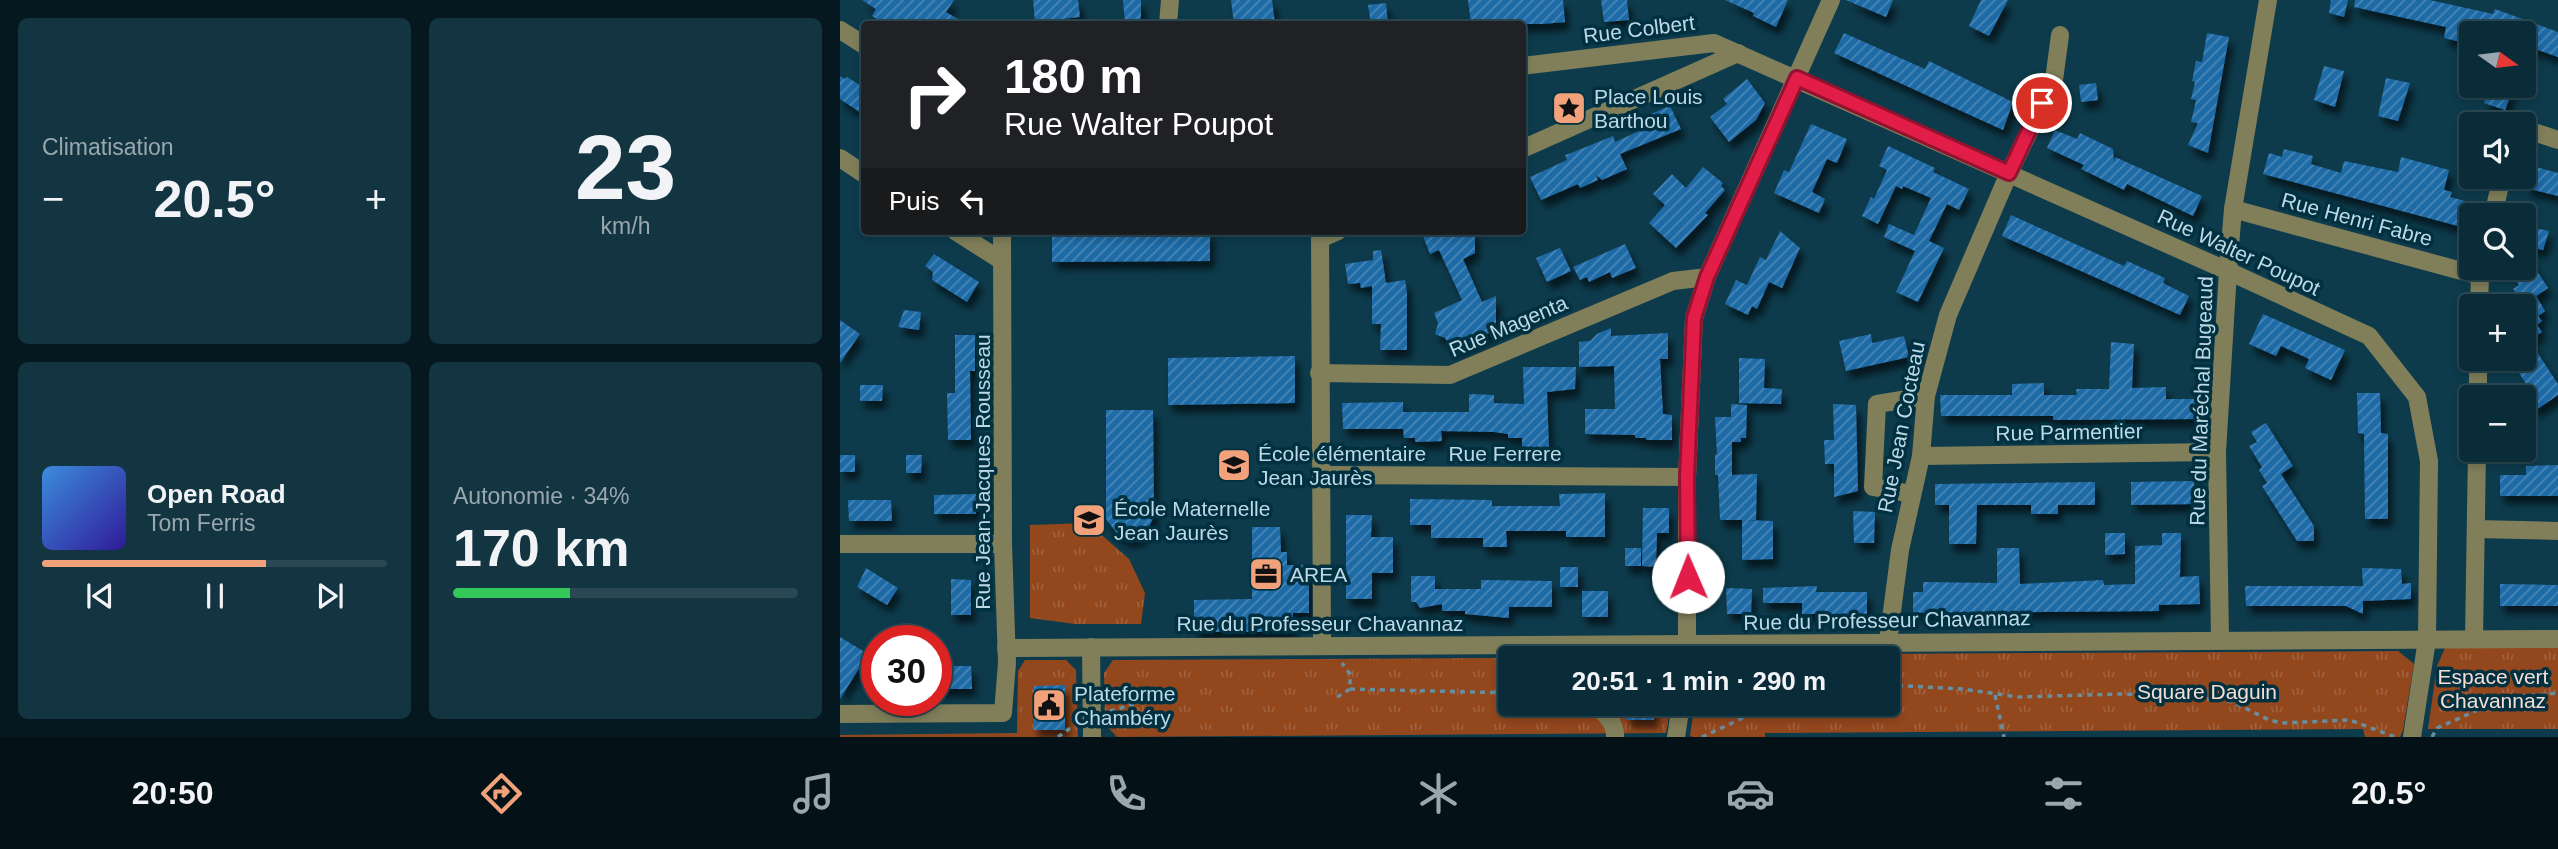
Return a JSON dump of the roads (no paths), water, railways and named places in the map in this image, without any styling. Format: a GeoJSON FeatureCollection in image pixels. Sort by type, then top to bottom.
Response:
{"type":"FeatureCollection","features":[{"type":"Feature","properties":{"kind":"street"},"geometry":{"type":"LineString","coordinates":[[1168,21],[1170,0]]}},
{"type":"Feature","properties":{"kind":"street"},"geometry":{"type":"LineString","coordinates":[[1688,646],[1687,477],[1694,318],[1707,277],[1831,0]]}},
{"type":"Feature","properties":{"kind":"street","name":"Rue du Maréchal Bugeaud"},"geometry":{"type":"LineString","coordinates":[[2220,639],[2217,452],[2228,271],[2233,209],[2268,0]]}},
{"type":"Feature","properties":{"kind":"street"},"geometry":{"type":"LineString","coordinates":[[840,30],[861,43]]}},
{"type":"Feature","properties":{"kind":"street","name":"Rue Jean Cocteau"},"geometry":{"type":"LineString","coordinates":[[1888,642],[1900,550],[1921,456],[1926,396],[1948,315],[2009,173],[2054,80],[2060,35]]}},
{"type":"Feature","properties":{"kind":"street","name":"Rue Colbert"},"geometry":{"type":"LineString","coordinates":[[1526,66],[1714,43],[1797,78]]}},
{"type":"Feature","properties":{"kind":"street"},"geometry":{"type":"LineString","coordinates":[[1526,147],[1738,53]]}},
{"type":"Feature","properties":{"kind":"street","name":"Rue Walter Poupot"},"geometry":{"type":"LineString","coordinates":[[1797,78],[2369,336],[2417,397],[2429,461],[2427,640],[2412,737]]}},
{"type":"Feature","properties":{"kind":"street"},"geometry":{"type":"LineString","coordinates":[[2536,133],[2558,140]]}},
{"type":"Feature","properties":{"kind":"street"},"geometry":{"type":"LineString","coordinates":[[840,158],[861,172]]}},
{"type":"Feature","properties":{"kind":"street","name":"Rue Henri Fabre"},"geometry":{"type":"LineString","coordinates":[[2233,209],[2459,267]]}},
{"type":"Feature","properties":{"kind":"street"},"geometry":{"type":"LineString","coordinates":[[961,235],[1002,261]]}},
{"type":"Feature","properties":{"kind":"street","name":"Rue Jean-Jacques Rousseau"},"geometry":{"type":"LineString","coordinates":[[840,714],[1003,712],[1006,648],[1002,235]]}},
{"type":"Feature","properties":{"kind":"street"},"geometry":{"type":"LineString","coordinates":[[1320,235],[1319,373],[1329,645]]}},
{"type":"Feature","properties":{"kind":"street","name":"Rue Magenta"},"geometry":{"type":"LineString","coordinates":[[1319,373],[1450,375],[1673,281],[1707,277]]}},
{"type":"Feature","properties":{"kind":"street"},"geometry":{"type":"LineString","coordinates":[[1912,494],[1873,487],[1877,404],[1926,396]]}},
{"type":"Feature","properties":{"kind":"street","name":"Rue Parmentier"},"geometry":{"type":"LineString","coordinates":[[1921,456],[2217,452]]}},
{"type":"Feature","properties":{"kind":"street"},"geometry":{"type":"LineString","coordinates":[[2474,639],[2477,462]]}},
{"type":"Feature","properties":{"kind":"street","name":"Rue Ferrere"},"geometry":{"type":"LineString","coordinates":[[1322,475],[1687,477]]}},
{"type":"Feature","properties":{"kind":"street"},"geometry":{"type":"LineString","coordinates":[[2476,529],[2558,531]]}},
{"type":"Feature","properties":{"kind":"street"},"geometry":{"type":"LineString","coordinates":[[840,544],[1003,544]]}},
{"type":"Feature","properties":{"kind":"street","name":"Rue du Professeur Chavannaz"},"geometry":{"type":"LineString","coordinates":[[1799,646],[1888,642],[2558,639]]}},
{"type":"Feature","properties":{"kind":"street","name":"Rue du Professeur Chavannaz"},"geometry":{"type":"LineString","coordinates":[[1006,648],[1329,645],[1498,648]]}},
{"type":"Feature","properties":{"kind":"street"},"geometry":{"type":"LineString","coordinates":[[1091,647],[1092,733]]}},
{"type":"Feature","properties":{"kind":"street"},"geometry":{"type":"LineString","coordinates":[[1607,716],[1615,730],[1615,737]]}},
{"type":"Feature","properties":{"kind":"street"},"geometry":{"type":"LineString","coordinates":[[1676,737],[1679,716]]}},
{"type":"Feature","properties":{"kind":"place","name":"Place Louis Barthou"},"geometry":{"type":"Point","coordinates":[1569,108]}},
{"type":"Feature","properties":{"kind":"place","name":"École élémentaire Jean Jaurès"},"geometry":{"type":"Point","coordinates":[1234,465]}},
{"type":"Feature","properties":{"kind":"place","name":"École Maternelle Jean Jaurès"},"geometry":{"type":"Point","coordinates":[1089,520]}},
{"type":"Feature","properties":{"kind":"place","name":"AREA"},"geometry":{"type":"Point","coordinates":[1266,574]}},
{"type":"Feature","properties":{"kind":"place","name":"Plateforme Chambéry"},"geometry":{"type":"Point","coordinates":[1049,705]}},
{"type":"Feature","properties":{"kind":"park label","name":"Espace vert Chavannaz"},"geometry":{"type":"Point","coordinates":[2493,688]}},
{"type":"Feature","properties":{"kind":"park label","name":"Square Daguin"},"geometry":{"type":"Point","coordinates":[2207,691]}}]}
